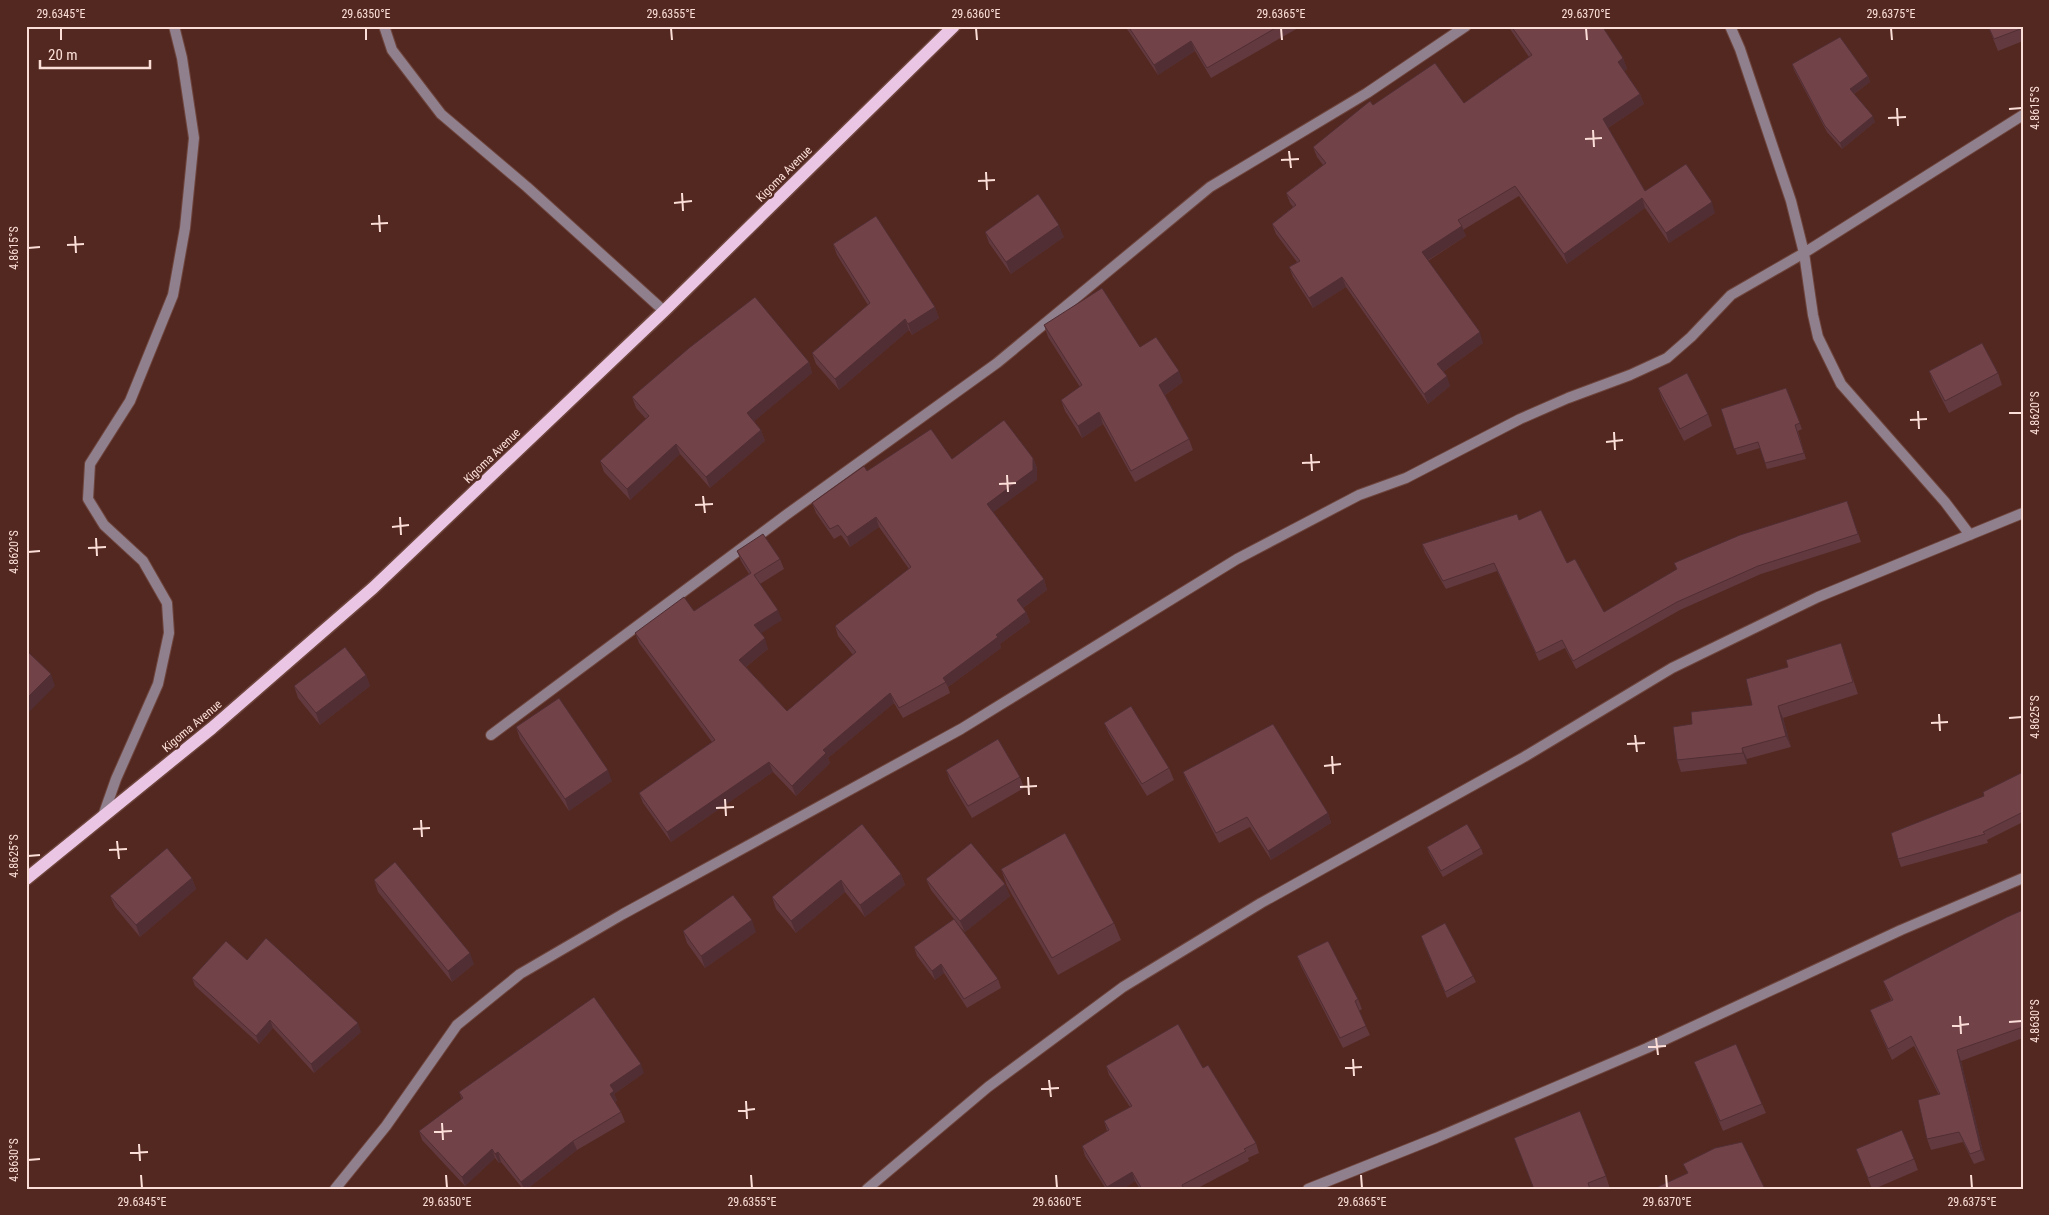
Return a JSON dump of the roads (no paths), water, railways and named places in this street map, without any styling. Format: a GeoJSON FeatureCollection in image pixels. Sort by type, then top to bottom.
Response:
{"type":"FeatureCollection","features":[{"type":"Feature","properties":{"kind":"main road","name":"Kigoma Avenue"},"geometry":{"type":"LineString","coordinates":[[26,879],[212,728],[373,588],[664,311],[954,26]]}},
{"type":"Feature","properties":{"kind":"street"},"geometry":{"type":"LineString","coordinates":[[104,816],[116,779],[158,684],[169,633],[167,603],[143,561],[104,525],[88,498],[90,464],[130,401],[173,296],[185,228],[194,138],[182,58],[174,26]]}},
{"type":"Feature","properties":{"kind":"street"},"geometry":{"type":"LineString","coordinates":[[384,26],[392,50],[441,114],[664,311]]}},
{"type":"Feature","properties":{"kind":"street"},"geometry":{"type":"LineString","coordinates":[[491,735],[786,515],[997,362],[1210,187],[1367,93],[1466,26]]}},
{"type":"Feature","properties":{"kind":"street"},"geometry":{"type":"LineString","coordinates":[[1730,26],[1740,49],[1791,201],[1804,253],[1818,337],[1841,384],[1945,502],[1970,535]]}},
{"type":"Feature","properties":{"kind":"street"},"geometry":{"type":"LineString","coordinates":[[335,1189],[386,1126],[457,1025],[520,974],[623,914],[961,730],[1237,559],[1359,495],[1406,478],[1520,419],[1667,358],[1691,337],[1731,296],[1804,253],[2023,115]]}},
{"type":"Feature","properties":{"kind":"street"},"geometry":{"type":"LineString","coordinates":[[866,1189],[988,1087],[1123,987],[1261,903],[1524,757],[1672,668],[1818,597],[2023,513]]}},
{"type":"Feature","properties":{"kind":"street"},"geometry":{"type":"LineString","coordinates":[[1308,1189],[1436,1138],[1647,1048],[1901,930],[2023,878]]}}]}
